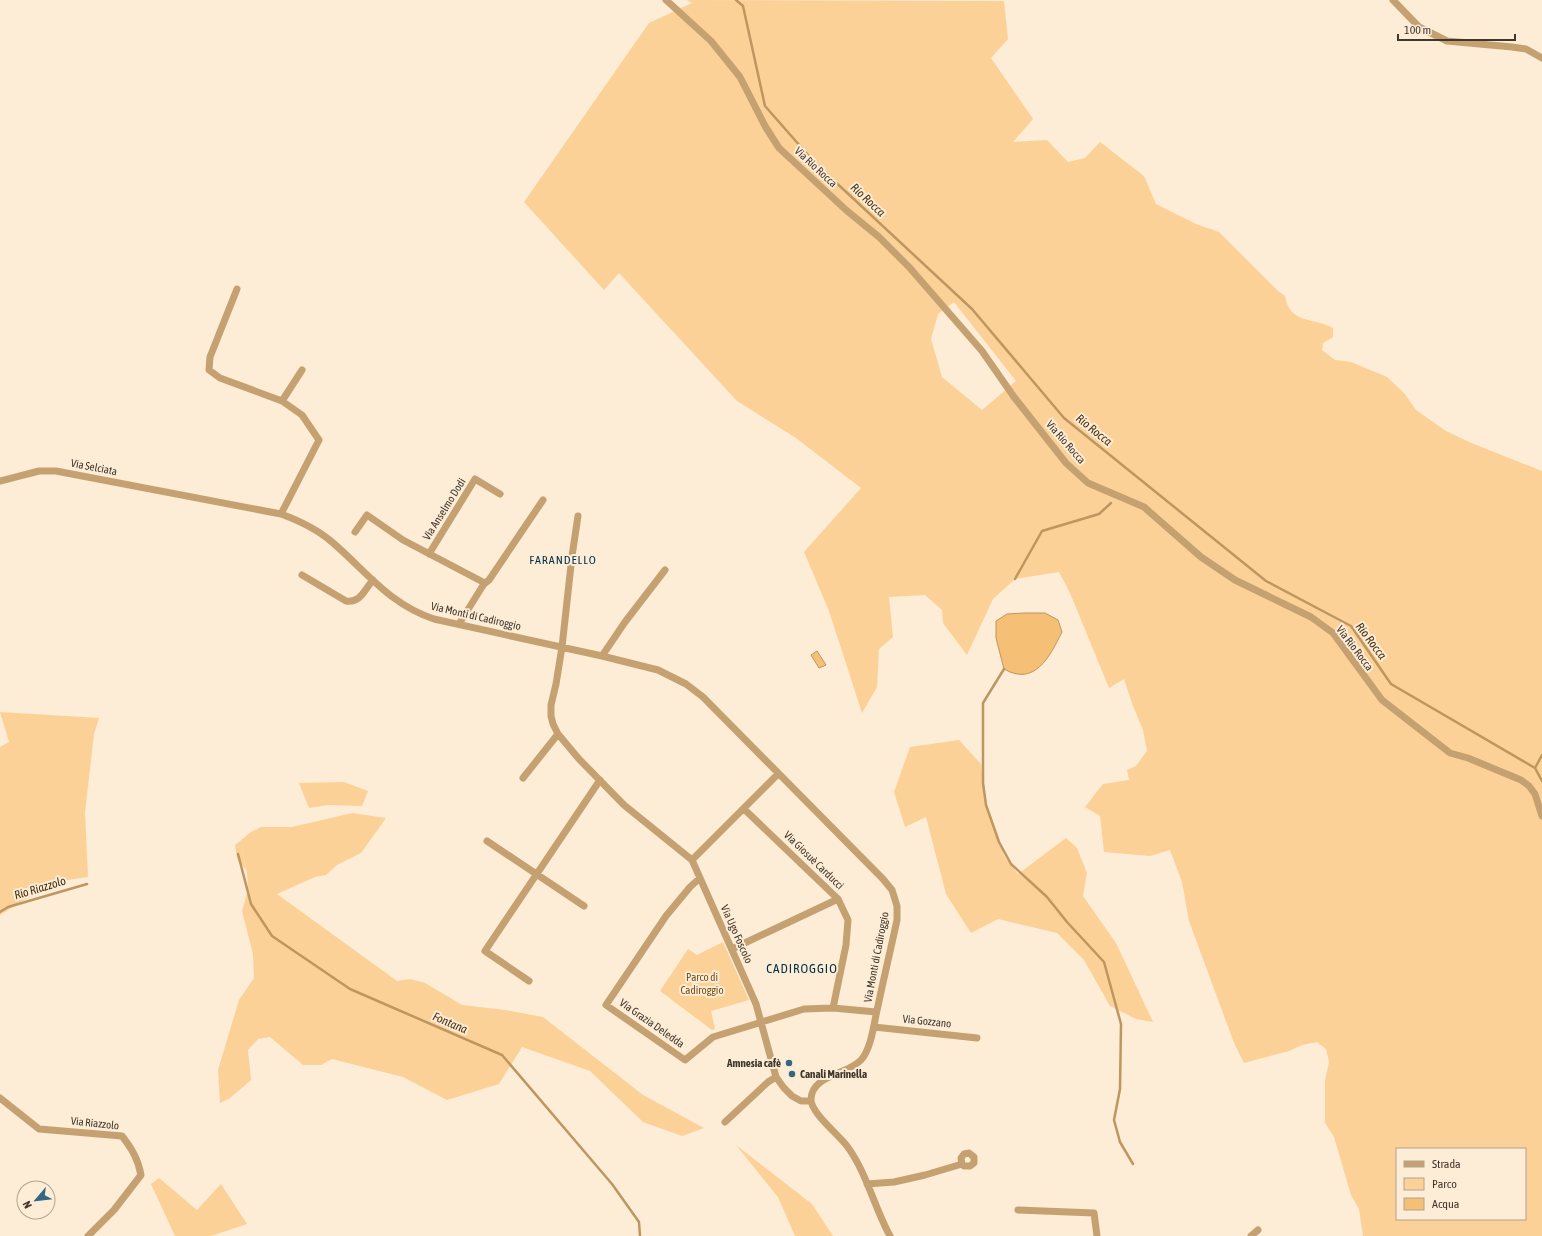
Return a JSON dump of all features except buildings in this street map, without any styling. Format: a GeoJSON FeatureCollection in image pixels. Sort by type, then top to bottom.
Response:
{"type":"FeatureCollection","features":[{"type":"Feature","properties":{"kind":"street","name":"Via Rio Rocca"},"geometry":{"type":"LineString","coordinates":[[666,0],[711,41],[740,77],[765,126],[779,148],[846,210],[879,237],[909,267],[982,351],[1014,397],[1066,463],[1088,483],[1144,507],[1201,557],[1235,580],[1312,617],[1333,633],[1382,700],[1450,753],[1468,758],[1521,780],[1529,786],[1535,794],[1542,816]]}},
{"type":"Feature","properties":{"kind":"street"},"geometry":{"type":"LineString","coordinates":[[1393,0],[1419,27],[1447,41],[1526,49],[1542,58]]}},
{"type":"Feature","properties":{"kind":"street"},"geometry":{"type":"LineString","coordinates":[[237,289],[210,357],[209,370],[220,378],[282,401],[302,415],[319,440],[281,514]]}},
{"type":"Feature","properties":{"kind":"street"},"geometry":{"type":"LineString","coordinates":[[282,401],[302,370]]}},
{"type":"Feature","properties":{"kind":"street","name":"Via Selciata"},"geometry":{"type":"LineString","coordinates":[[0,481],[9,480],[39,471],[56,471],[184,495]]}},
{"type":"Feature","properties":{"kind":"street","name":"Via Anselmo Dodi"},"geometry":{"type":"LineString","coordinates":[[429,554],[475,479],[500,494]]}},
{"type":"Feature","properties":{"kind":"street","name":"Via Monti di Cadiroggio"},"geometry":{"type":"LineString","coordinates":[[184,495],[281,514],[311,527],[326,538],[390,596],[417,613],[434,619],[602,656],[658,670],[686,684],[703,697],[884,879],[892,890],[897,906],[897,920],[874,1027],[867,1050],[861,1060],[850,1068],[823,1080],[815,1087],[812,1092],[811,1101]]}},
{"type":"Feature","properties":{"kind":"street"},"geometry":{"type":"LineString","coordinates":[[459,624],[484,584],[489,580],[543,500]]}},
{"type":"Feature","properties":{"kind":"street","name":"Via Anselmo Dodi"},"geometry":{"type":"LineString","coordinates":[[355,532],[367,515],[403,540],[482,581],[484,584]]}},
{"type":"Feature","properties":{"kind":"street"},"geometry":{"type":"LineString","coordinates":[[578,516],[562,647],[556,684],[550,705],[551,716],[558,734],[579,759],[630,810],[692,860],[778,774]]}},
{"type":"Feature","properties":{"kind":"street"},"geometry":{"type":"LineString","coordinates":[[602,656],[666,570]]}},
{"type":"Feature","properties":{"kind":"street"},"geometry":{"type":"LineString","coordinates":[[302,575],[350,602],[360,598],[373,580]]}},
{"type":"Feature","properties":{"kind":"street"},"geometry":{"type":"LineString","coordinates":[[523,778],[558,734]]}},
{"type":"Feature","properties":{"kind":"street"},"geometry":{"type":"LineString","coordinates":[[529,981],[485,951],[600,780]]}},
{"type":"Feature","properties":{"kind":"street","name":"Via Giosuè Carducci"},"geometry":{"type":"LineString","coordinates":[[744,809],[838,899],[848,920],[846,945],[833,1008]]}},
{"type":"Feature","properties":{"kind":"street"},"geometry":{"type":"LineString","coordinates":[[487,842],[536,876],[584,906]]}},
{"type":"Feature","properties":{"kind":"street","name":"Via Ugo Foscolo"},"geometry":{"type":"LineString","coordinates":[[692,860],[756,1004],[776,1077]]}},
{"type":"Feature","properties":{"kind":"street","name":"Via Grazia Deledda"},"geometry":{"type":"LineString","coordinates":[[700,878],[690,887],[666,916],[606,1005],[685,1060],[714,1037],[761,1022]]}},
{"type":"Feature","properties":{"kind":"street"},"geometry":{"type":"LineString","coordinates":[[732,949],[838,899]]}},
{"type":"Feature","properties":{"kind":"street"},"geometry":{"type":"LineString","coordinates":[[761,1022],[804,1009],[833,1008],[876,1012]]}},
{"type":"Feature","properties":{"kind":"street","name":"Via Gozzano"},"geometry":{"type":"LineString","coordinates":[[874,1027],[977,1038]]}},
{"type":"Feature","properties":{"kind":"street"},"geometry":{"type":"LineString","coordinates":[[725,1122],[768,1082],[776,1077],[792,1096],[801,1101],[811,1101],[816,1112],[847,1146],[854,1156],[890,1236]]}},
{"type":"Feature","properties":{"kind":"street","name":"Via Riazzolo"},"geometry":{"type":"LineString","coordinates":[[0,1098],[39,1129],[122,1136],[132,1149],[138,1162],[141,1175],[114,1210],[88,1236]]}},
{"type":"Feature","properties":{"kind":"street"},"geometry":{"type":"LineString","coordinates":[[867,1184],[894,1182],[962,1164]]}},
{"type":"Feature","properties":{"kind":"street"},"geometry":{"type":"LineString","coordinates":[[1018,1210],[1094,1213],[1097,1236]]}},
{"type":"Feature","properties":{"kind":"street"},"geometry":{"type":"LineString","coordinates":[[1251,1236],[1258,1230]]}},
{"type":"Feature","properties":{"kind":"green space"},"geometry":{"type":"Polygon","coordinates":[[[687,0],[1004,1],[1008,39],[991,58],[1033,119],[1013,142],[1047,140],[1068,162],[1085,158],[1100,142],[1144,176],[1156,204],[1196,224],[1219,232],[1278,291],[1285,296],[1292,312],[1304,319],[1333,328],[1333,337],[1323,343],[1322,350],[1335,360],[1351,362],[1387,377],[1404,393],[1416,410],[1446,431],[1469,442],[1542,471],[1542,1236],[1363,1236],[1359,1209],[1351,1195],[1334,1137],[1325,1123],[1325,1080],[1329,1062],[1326,1049],[1317,1042],[1302,1045],[1289,1051],[1244,1063],[1234,1043],[1189,921],[1182,882],[1170,850],[1150,856],[1104,852],[1100,816],[1085,807],[1103,784],[1129,780],[1127,770],[1136,766],[1147,751],[1143,730],[1124,679],[1109,688],[1070,593],[1059,572],[1015,579],[993,599],[967,655],[943,623],[942,610],[925,595],[889,597],[893,637],[879,649],[877,687],[862,713],[829,611],[804,552],[861,488],[796,438],[737,401],[619,273],[604,290],[524,202],[649,23],[692,3],[687,0]],[[954,302],[938,314],[931,339],[942,377],[982,410],[1016,381],[954,302]]]}},
{"type":"Feature","properties":{"kind":"green space"},"geometry":{"type":"Polygon","coordinates":[[[0,712],[99,718],[94,734],[85,813],[88,877],[54,882],[0,915],[0,747],[9,742],[0,712]]]}},
{"type":"Feature","properties":{"kind":"green space"},"geometry":{"type":"Polygon","coordinates":[[[959,740],[981,764],[986,805],[1005,857],[1018,874],[1066,838],[1077,848],[1087,873],[1083,896],[1116,943],[1153,1022],[1136,1019],[1110,1006],[1084,960],[1057,933],[998,919],[971,933],[946,894],[926,817],[905,827],[894,792],[910,747],[959,740]]]}},
{"type":"Feature","properties":{"kind":"green space"},"geometry":{"type":"Polygon","coordinates":[[[344,782],[368,791],[362,806],[328,805],[309,808],[299,783],[344,782]]]}},
{"type":"Feature","properties":{"kind":"green space"},"geometry":{"type":"Polygon","coordinates":[[[352,813],[386,818],[361,853],[337,865],[326,875],[315,877],[277,894],[397,981],[410,979],[425,983],[462,1005],[505,1010],[543,1017],[643,1095],[704,1128],[682,1136],[643,1122],[590,1071],[522,1047],[499,1084],[447,1100],[403,1077],[332,1059],[321,1065],[303,1065],[270,1037],[258,1039],[248,1050],[251,1080],[230,1098],[220,1103],[218,1070],[239,1000],[254,978],[253,954],[242,911],[248,890],[247,873],[240,841],[251,832],[261,827],[292,827],[352,813]]]}},
{"type":"Feature","properties":{"kind":"green space"},"geometry":{"type":"Polygon","coordinates":[[[240,841],[246,870],[237,858],[235,845],[240,841]]]}},
{"type":"Feature","properties":{"kind":"green space","name":"Parco di Cadiroggio"},"geometry":{"type":"Polygon","coordinates":[[[723,942],[749,1000],[711,1011],[715,1029],[712,1030],[660,991],[688,949],[697,955],[723,942]]]}},
{"type":"Feature","properties":{"kind":"green space"},"geometry":{"type":"Polygon","coordinates":[[[736,1145],[812,1204],[833,1236],[795,1236],[778,1197],[736,1145]]]}},
{"type":"Feature","properties":{"kind":"green space"},"geometry":{"type":"Polygon","coordinates":[[[159,1178],[197,1210],[221,1184],[247,1224],[211,1236],[175,1236],[151,1184],[159,1178]]]}},
{"type":"Feature","properties":{"kind":"water"},"geometry":{"type":"Polygon","coordinates":[[[1045,613],[1058,620],[1062,632],[1047,659],[1040,666],[1033,672],[1015,674],[1004,669],[996,638],[996,621],[1007,614],[1045,613]]]}},
{"type":"Feature","properties":{"kind":"water"},"geometry":{"type":"Polygon","coordinates":[[[817,651],[826,665],[819,668],[811,655],[817,651]]]}},
{"type":"Feature","properties":{"kind":"waterway","name":"Rio Rocca"},"geometry":{"type":"LineString","coordinates":[[736,0],[743,6],[765,106],[815,163],[972,309],[1064,418],[1266,581],[1351,626],[1391,684],[1535,768],[1542,781]]}},
{"type":"Feature","properties":{"kind":"waterway"},"geometry":{"type":"LineString","coordinates":[[1015,579],[1042,531],[1099,514],[1111,503]]}},
{"type":"Feature","properties":{"kind":"waterway"},"geometry":{"type":"LineString","coordinates":[[1004,669],[983,703],[983,783],[986,805],[999,842],[1011,864],[1047,897],[1067,922],[1104,962],[1121,1024],[1120,1089],[1114,1120],[1120,1142],[1133,1164]]}},
{"type":"Feature","properties":{"kind":"waterway"},"geometry":{"type":"LineString","coordinates":[[1535,768],[1542,755]]}},
{"type":"Feature","properties":{"kind":"waterway","name":"Fontana"},"geometry":{"type":"LineString","coordinates":[[238,854],[251,904],[272,936],[350,989],[502,1055],[612,1184],[639,1222],[640,1236]]}},
{"type":"Feature","properties":{"kind":"waterway","name":"Rio Riazzolo"},"geometry":{"type":"LineString","coordinates":[[0,912],[8,907],[87,884]]}},
{"type":"Feature","properties":{"kind":"place","name":"Amnesia cafè"},"geometry":{"type":"Point","coordinates":[789,1063]}},
{"type":"Feature","properties":{"kind":"place","name":"Canali Marinella"},"geometry":{"type":"Point","coordinates":[792,1074]}},
{"type":"Feature","properties":{"kind":"district","name":"FARANDELLO"},"geometry":{"type":"Point","coordinates":[563,560]}},
{"type":"Feature","properties":{"kind":"district","name":"CADIROGGIO"},"geometry":{"type":"Point","coordinates":[802,968]}}]}
